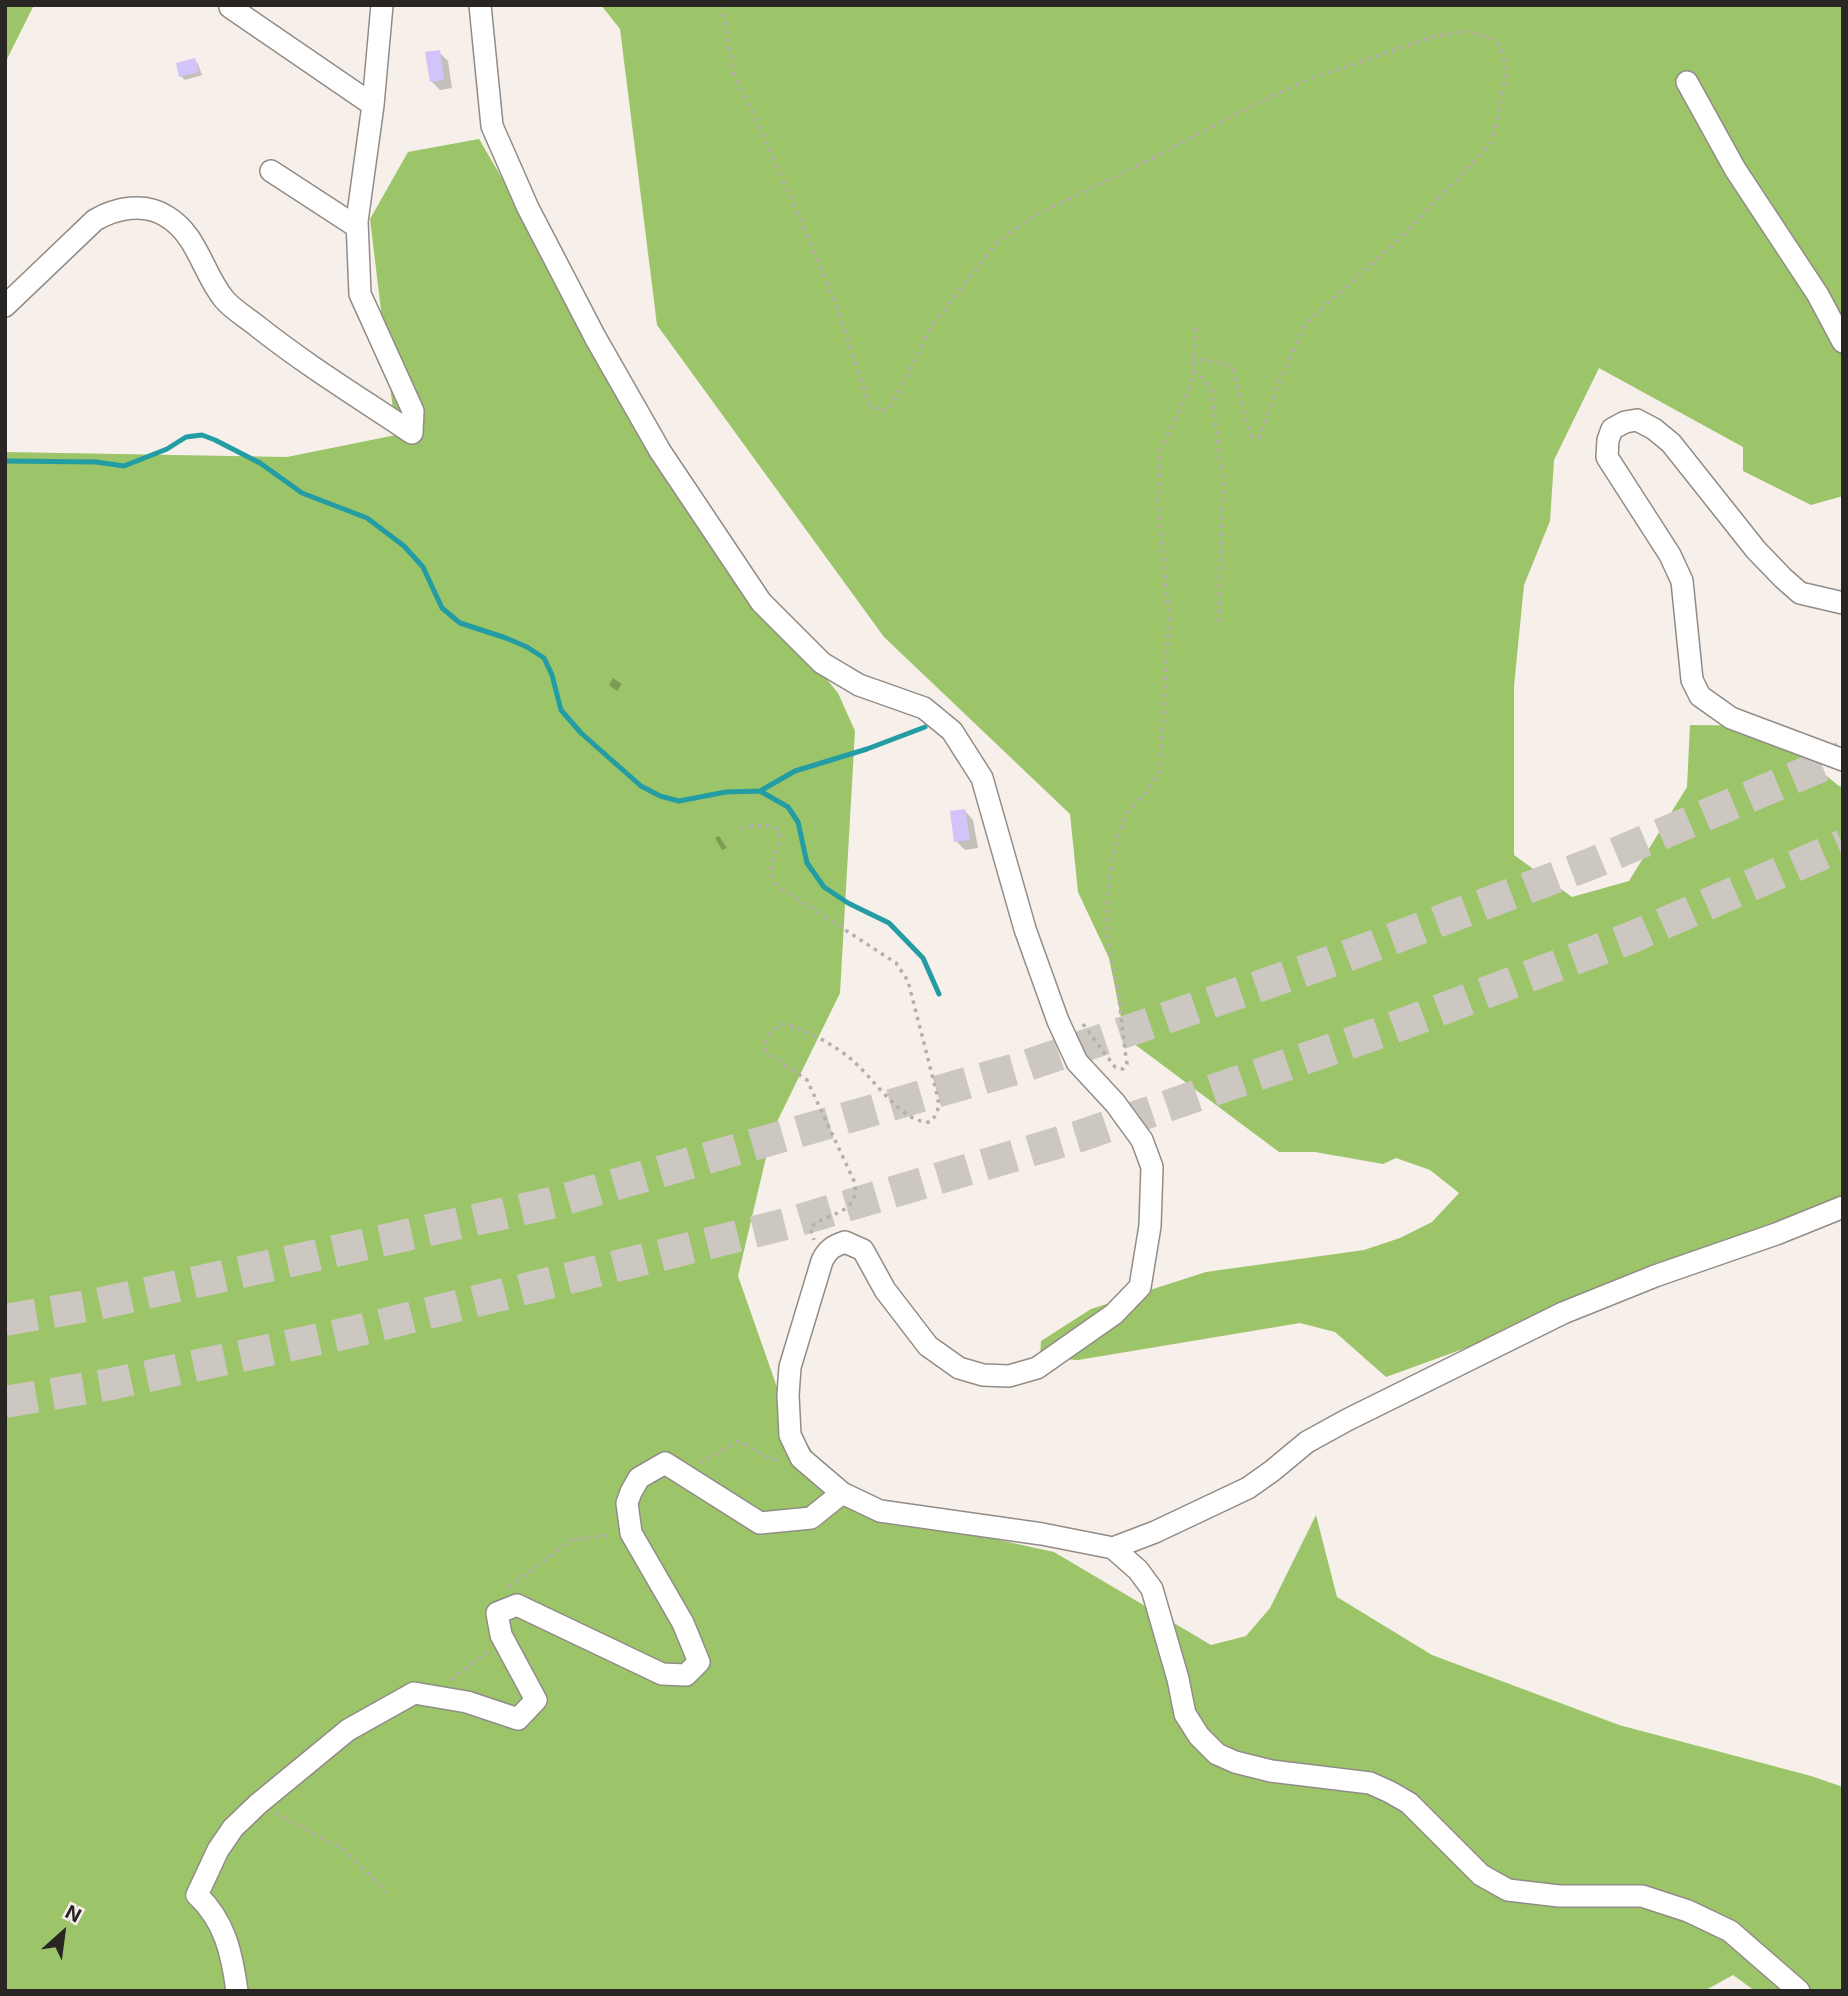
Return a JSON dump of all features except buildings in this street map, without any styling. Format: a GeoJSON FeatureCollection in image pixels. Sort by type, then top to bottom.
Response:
{"type":"FeatureCollection","features":[{"type":"Feature","properties":{"kind":"street"},"geometry":{"type":"LineString","coordinates":[[5,306],[95,220],[106,213],[129,208],[155,211],[167,216],[183,230],[197,248],[210,277],[225,300],[288,351],[412,433],[413,411],[360,294],[357,227],[373,104],[382,5]]}},
{"type":"Feature","properties":{"kind":"street"},"geometry":{"type":"LineString","coordinates":[[480,5],[492,126],[528,208],[595,337],[660,452],[761,602],[822,663],[859,685],[923,708],[952,731],[982,778],[1025,929],[1067,1042],[1077,1062],[1115,1103],[1142,1140],[1152,1167],[1150,1226],[1140,1287],[1114,1314],[1037,1368],[1009,1376],[983,1375],[959,1368],[928,1346],[885,1290],[863,1250],[845,1242],[834,1246],[822,1261],[790,1367],[790,1435],[801,1458],[842,1493],[880,1511],[1042,1534],[1113,1548],[1138,1570],[1152,1589],[1178,1679],[1185,1714],[1199,1736],[1217,1754],[1235,1762],[1271,1771],[1370,1783],[1380,1787],[1409,1803],[1481,1875],[1508,1890],[1559,1896],[1642,1896],[1688,1911],[1730,1931],[1799,1991]]}},
{"type":"Feature","properties":{"kind":"street"},"geometry":{"type":"LineString","coordinates":[[230,8],[373,104]]}},
{"type":"Feature","properties":{"kind":"street"},"geometry":{"type":"LineString","coordinates":[[1687,82],[1735,169],[1818,295],[1843,342]]}},
{"type":"Feature","properties":{"kind":"street"},"geometry":{"type":"LineString","coordinates":[[271,171],[357,227]]}},
{"type":"Feature","properties":{"kind":"street"},"geometry":{"type":"LineString","coordinates":[[1843,603],[1800,593],[1783,578],[1756,550],[1671,443],[1654,429],[1637,420],[1625,422],[1612,429],[1608,440],[1608,457],[1670,555],[1682,581],[1692,680],[1700,696],[1731,718],[1843,760]]}},
{"type":"Feature","properties":{"kind":"street"},"geometry":{"type":"LineString","coordinates":[[1113,1548],[1155,1532],[1248,1488],[1307,1443],[1347,1420],[1563,1313],[1843,1207]]}},
{"type":"Feature","properties":{"kind":"street"},"geometry":{"type":"LineString","coordinates":[[237,1991],[226,1939],[213,1910],[197,1895],[218,1850],[233,1828],[348,1730],[414,1693],[467,1702],[518,1719],[536,1700],[501,1635],[497,1613],[517,1605],[662,1674],[686,1675],[699,1662],[683,1623],[631,1533],[627,1503],[639,1478],[664,1463],[760,1523],[811,1518],[842,1493]]}},
{"type":"Feature","properties":{"kind":"path"},"geometry":{"type":"LineString","coordinates":[[722,5],[734,75],[766,141],[835,301],[869,404],[881,411],[889,408],[894,401],[932,327],[996,243],[1034,216],[1309,79],[1432,37],[1467,32],[1491,39],[1500,47],[1505,79],[1492,143],[1395,243],[1315,312],[1306,323],[1279,382],[1260,437],[1251,436],[1233,370],[1223,363],[1194,359]]}},
{"type":"Feature","properties":{"kind":"path"},"geometry":{"type":"LineString","coordinates":[[1079,1018],[1115,1067],[1123,1069],[1127,1063],[1118,987],[1108,937],[1109,898],[1114,853],[1123,820],[1156,781],[1160,768],[1169,616],[1158,506],[1160,451],[1192,384],[1196,324]]}},
{"type":"Feature","properties":{"kind":"path"},"geometry":{"type":"LineString","coordinates":[[1193,372],[1202,377],[1211,389],[1223,480],[1219,625]]}},
{"type":"Feature","properties":{"kind":"path"},"geometry":{"type":"LineString","coordinates":[[741,828],[764,825],[779,830],[781,839],[771,872],[772,880],[896,963],[908,981],[938,1098],[939,1111],[935,1117],[930,1122],[917,1120],[892,1101],[850,1057],[796,1027],[783,1024],[771,1031],[767,1037],[766,1052],[807,1080],[855,1183],[856,1192],[846,1210],[825,1218],[810,1228],[822,1261]]}},
{"type":"Feature","properties":{"kind":"path"},"geometry":{"type":"LineString","coordinates":[[682,1472],[739,1441],[772,1460],[801,1458]]}},
{"type":"Feature","properties":{"kind":"path"},"geometry":{"type":"LineString","coordinates":[[258,1804],[345,1850],[386,1892]]}},
{"type":"Feature","properties":{"kind":"green space"},"geometry":{"type":"Polygon","coordinates":[[[5,5],[34,5],[5,63],[5,5]]]}},
{"type":"Feature","properties":{"kind":"green space"},"geometry":{"type":"Polygon","coordinates":[[[601,5],[1843,5],[1843,496],[1811,505],[1743,471],[1743,447],[1599,368],[1554,460],[1550,521],[1524,585],[1514,686],[1514,855],[1572,897],[1629,881],[1687,787],[1690,725],[1764,726],[1843,787],[1843,1211],[1386,1377],[1335,1332],[1300,1323],[1078,1360],[1040,1358],[1041,1341],[1091,1309],[1206,1272],[1364,1250],[1400,1238],[1432,1222],[1459,1193],[1430,1170],[1396,1158],[1383,1164],[1315,1152],[1279,1152],[1125,1037],[1109,958],[1078,892],[1070,814],[884,637],[657,325],[620,29],[601,5]]]}},
{"type":"Feature","properties":{"kind":"green space"},"geometry":{"type":"Polygon","coordinates":[[[479,139],[719,548],[838,693],[855,731],[840,993],[772,1132],[738,1276],[785,1410],[825,1471],[881,1514],[1054,1552],[1211,1645],[1246,1636],[1270,1608],[1316,1515],[1337,1597],[1432,1655],[1619,1725],[1843,1787],[1843,1991],[1755,1991],[1733,1975],[1704,1991],[5,1991],[5,452],[287,457],[396,435],[370,219],[408,152],[479,139]]]}},
{"type":"Feature","properties":{"kind":"waterway"},"geometry":{"type":"LineString","coordinates":[[5,461],[96,462],[124,466],[167,449],[186,437],[202,435],[260,463],[302,493],[367,518],[404,546],[423,567],[442,608],[460,623],[506,638],[544,658],[552,675],[561,710],[581,733],[641,786],[660,796],[679,801],[726,792],[760,791],[795,771],[867,749],[925,727]]}},
{"type":"Feature","properties":{"kind":"waterway"},"geometry":{"type":"LineString","coordinates":[[760,791],[788,807],[798,822],[807,863],[824,887],[848,903],[889,923],[923,958],[939,994]]}},
{"type":"Feature","properties":{"kind":"tunnel"},"geometry":{"type":"LineString","coordinates":[[5,1320],[98,1304],[555,1202],[1019,1068],[1344,957],[1588,865],[1843,757]]}},
{"type":"Feature","properties":{"kind":"tunnel"},"geometry":{"type":"LineString","coordinates":[[5,1402],[111,1384],[352,1332],[786,1224],[1077,1137],[1379,1033],[1630,938],[1843,845]]}}]}
